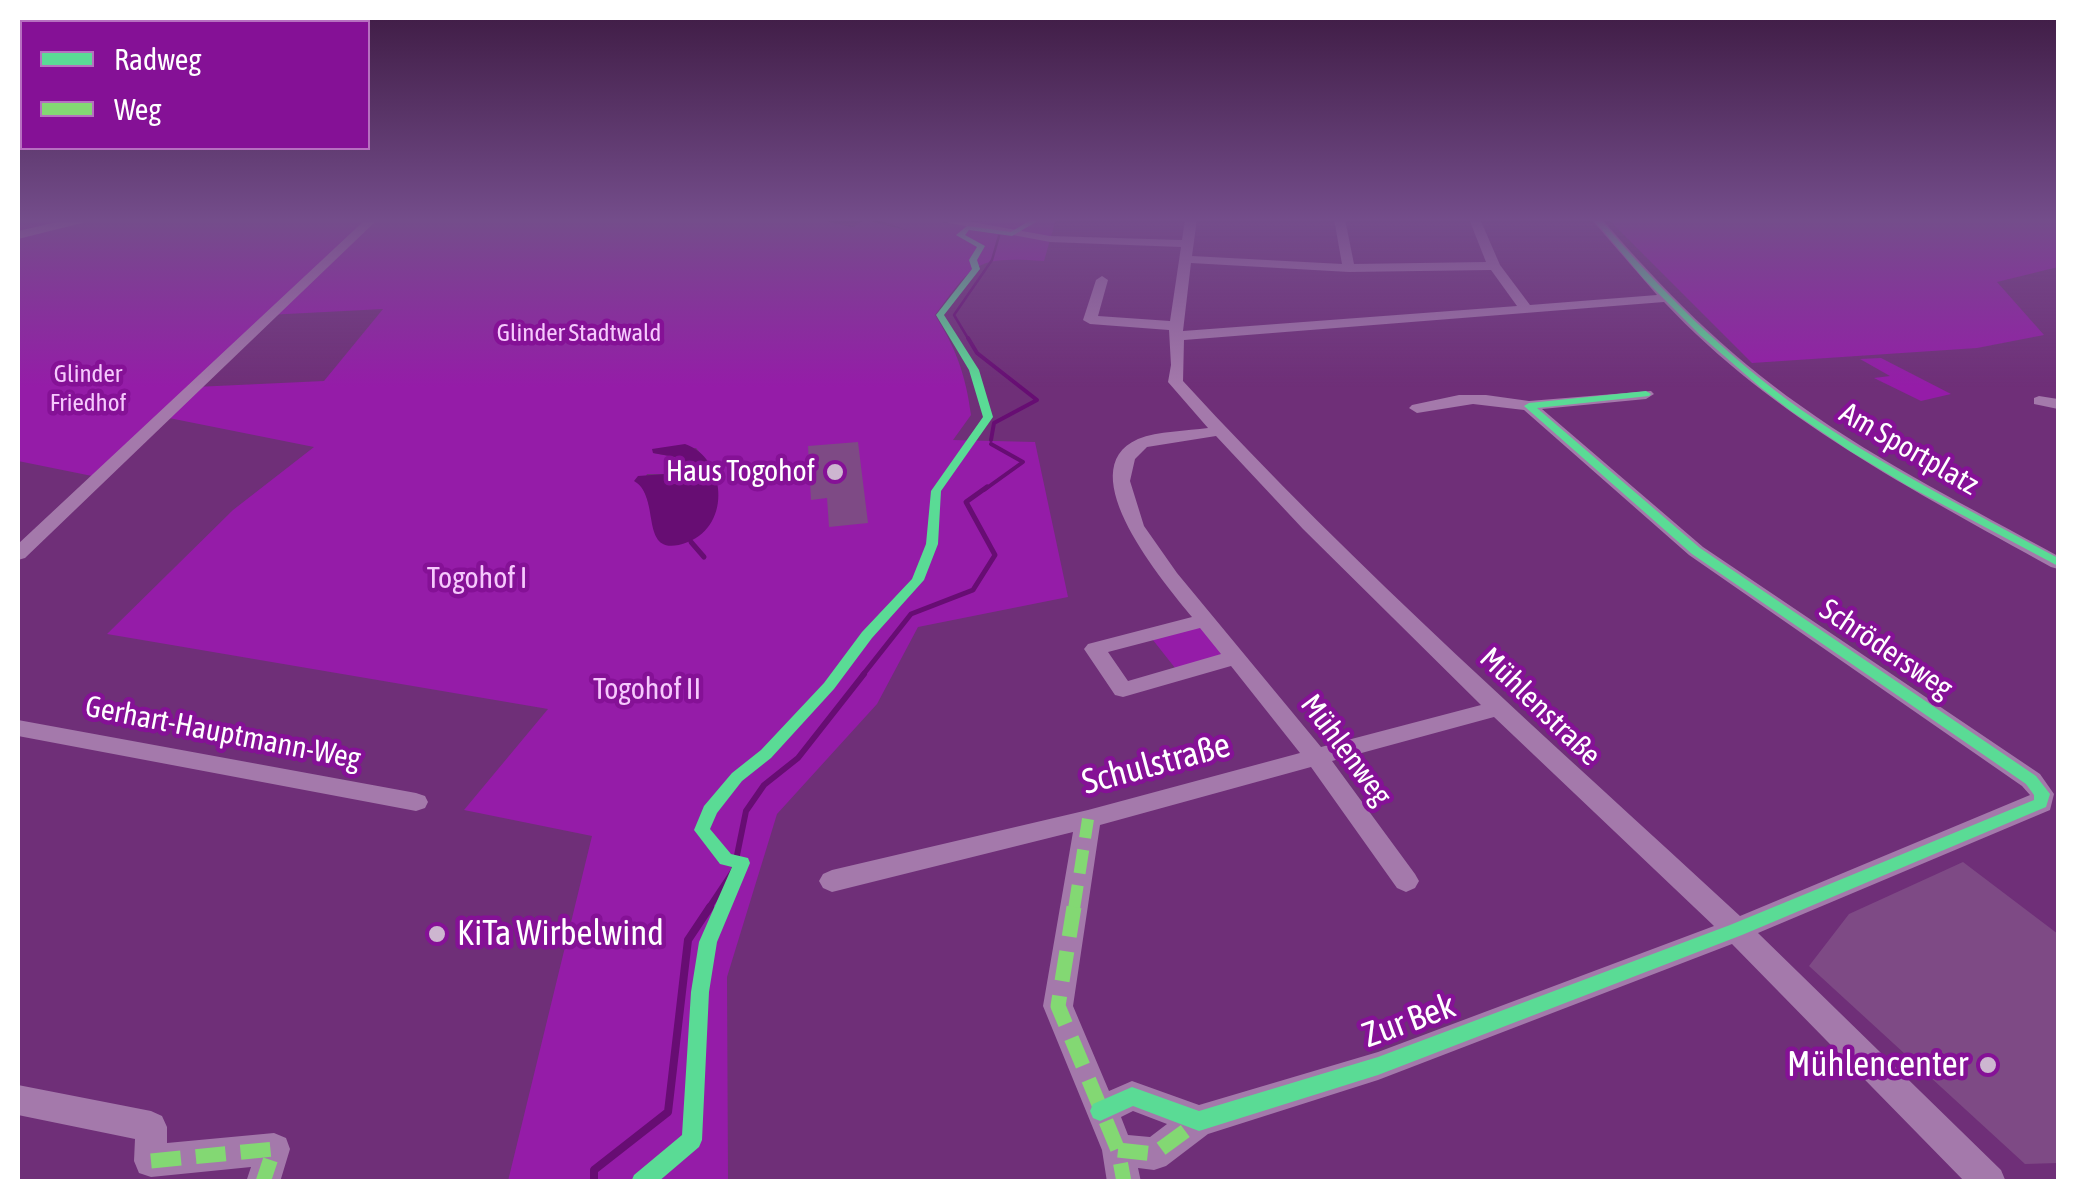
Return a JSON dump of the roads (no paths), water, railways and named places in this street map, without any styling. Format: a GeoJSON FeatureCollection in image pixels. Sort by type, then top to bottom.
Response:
{"type":"FeatureCollection","features":[{"type":"Feature","properties":{"kind":"street"},"geometry":{"type":"LineString","coordinates":[[18,554],[315,275]]}},
{"type":"Feature","properties":{"kind":"street","name":"Mühlenstraße"},"geometry":{"type":"LineString","coordinates":[[1183,275],[1175,382],[1219,432],[1321,538],[1496,708],[1736,930],[1989,1182]]}},
{"type":"Feature","properties":{"kind":"street"},"geometry":{"type":"LineString","coordinates":[[1501,275],[1527,310]]}},
{"type":"Feature","properties":{"kind":"street","name":"Am Sportplatz"},"geometry":{"type":"LineString","coordinates":[[1647,275],[1742,366],[1839,440],[2058,563]]}},
{"type":"Feature","properties":{"kind":"street"},"geometry":{"type":"LineString","coordinates":[[1102,280],[1090,320],[1176,331],[1668,298]]}},
{"type":"Feature","properties":{"kind":"street"},"geometry":{"type":"LineString","coordinates":[[1416,408],[1476,398],[1529,406],[1646,394]]}},
{"type":"Feature","properties":{"kind":"street"},"geometry":{"type":"LineString","coordinates":[[2039,401],[2058,404]]}},
{"type":"Feature","properties":{"kind":"street","name":"Schrödersweg"},"geometry":{"type":"LineString","coordinates":[[1529,406],[1696,551],[2010,764],[2042,794],[2041,804],[2028,811],[1736,930]]}},
{"type":"Feature","properties":{"kind":"street","name":"Mühlenweg"},"geometry":{"type":"LineString","coordinates":[[1219,432],[1142,442],[1127,458],[1121,481],[1136,526],[1406,881]]}},
{"type":"Feature","properties":{"kind":"street"},"geometry":{"type":"LineString","coordinates":[[1206,620],[1095,650],[1123,690],[1236,656]]}},
{"type":"Feature","properties":{"kind":"street","name":"Schulstraße"},"geometry":{"type":"LineString","coordinates":[[832,882],[1088,819],[1496,708]]}},
{"type":"Feature","properties":{"kind":"street","name":"Gerhart-Hauptmann-Weg"},"geometry":{"type":"LineString","coordinates":[[18,728],[416,802]]}},
{"type":"Feature","properties":{"kind":"street"},"geometry":{"type":"LineString","coordinates":[[1088,819],[1058,1006],[1121,1166]]}},
{"type":"Feature","properties":{"kind":"street","name":"Zur Bek"},"geometry":{"type":"LineString","coordinates":[[1121,1166],[1154,1154],[1199,1121],[1378,1066],[1736,930]]}},
{"type":"Feature","properties":{"kind":"street"},"geometry":{"type":"LineString","coordinates":[[1100,1111],[1132,1096],[1199,1121]]}},
{"type":"Feature","properties":{"kind":"street"},"geometry":{"type":"LineString","coordinates":[[18,1100],[151,1128],[151,1161],[274,1149],[262,1182]]}},
{"type":"Feature","properties":{"kind":"waterway"},"geometry":{"type":"LineString","coordinates":[[969,340],[954,315],[982,275]]}},
{"type":"Feature","properties":{"kind":"waterway"},"geometry":{"type":"LineString","coordinates":[[968,338],[977,353],[1037,400],[994,423],[991,440]]}},
{"type":"Feature","properties":{"kind":"waterway"},"geometry":{"type":"LineString","coordinates":[[984,490],[1023,462],[991,444]]}},
{"type":"Feature","properties":{"kind":"waterway"},"geometry":{"type":"LineString","coordinates":[[862,676],[911,614],[973,590],[995,555],[966,502],[987,487]]}},
{"type":"Feature","properties":{"kind":"waterway"},"geometry":{"type":"LineString","coordinates":[[691,542],[704,557]]}},
{"type":"Feature","properties":{"kind":"waterway"},"geometry":{"type":"LineString","coordinates":[[708,909],[734,870],[746,811],[764,785],[798,758],[864,674]]}},
{"type":"Feature","properties":{"kind":"waterway"},"geometry":{"type":"LineString","coordinates":[[594,1182],[594,1170],[668,1112],[688,940],[710,907]]}},
{"type":"Feature","properties":{"kind":"place","name":"Haus Togohof"},"geometry":{"type":"Point","coordinates":[835,472]}},
{"type":"Feature","properties":{"kind":"place","name":"KiTa Wirbelwind"},"geometry":{"type":"Point","coordinates":[437,934]}},
{"type":"Feature","properties":{"kind":"place","name":"Mühlencenter"},"geometry":{"type":"Point","coordinates":[1988,1065]}},
{"type":"Feature","properties":{"kind":"park label","name":"Glinder Stadtwald"},"geometry":{"type":"Point","coordinates":[579,333]}},
{"type":"Feature","properties":{"kind":"park label","name":"Glinder Friedhof"},"geometry":{"type":"Point","coordinates":[88,388]}},
{"type":"Feature","properties":{"kind":"park label","name":"Togohof I"},"geometry":{"type":"Point","coordinates":[477,579]}},
{"type":"Feature","properties":{"kind":"park label","name":"Togohof II"},"geometry":{"type":"Point","coordinates":[647,690]}}]}
